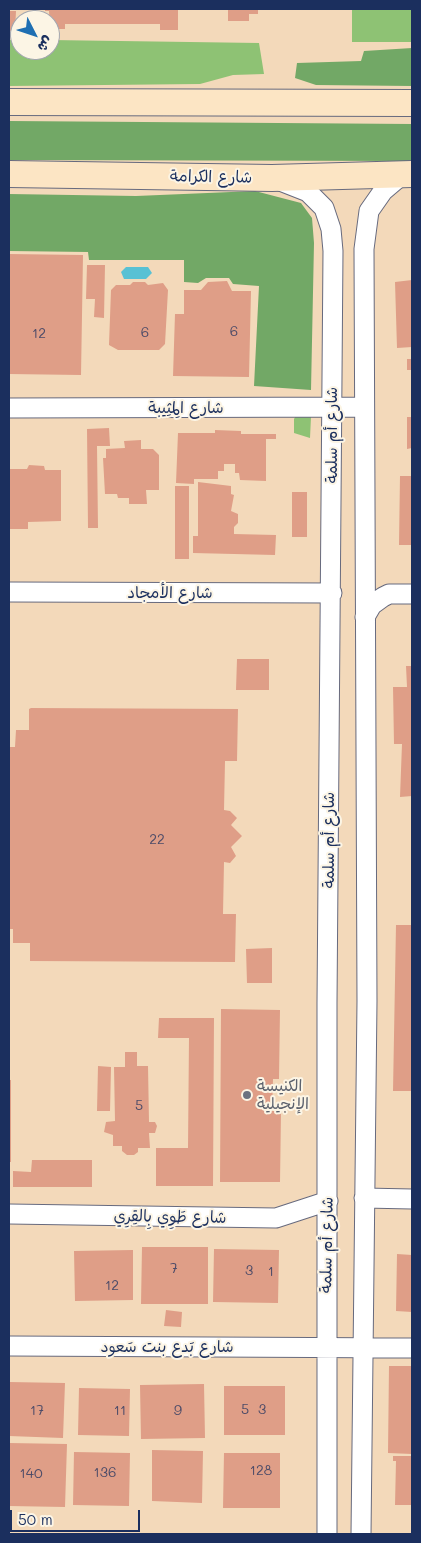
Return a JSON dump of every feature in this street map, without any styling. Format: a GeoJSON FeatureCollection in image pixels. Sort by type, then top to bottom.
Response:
{"type":"FeatureCollection","features":[{"type":"Feature","properties":{"kind":"main road"},"geometry":{"type":"LineString","coordinates":[[9,102],[412,103]]}},
{"type":"Feature","properties":{"kind":"main road","name":"شارع الكرامة"},"geometry":{"type":"LineString","coordinates":[[9,174],[272,178],[408,174]]}},
{"type":"Feature","properties":{"kind":"street","name":"شارع أم سلمة"},"geometry":{"type":"LineString","coordinates":[[361,1534],[367,1000],[364,567],[365,229],[369,211],[383,191],[408,174]]}},
{"type":"Feature","properties":{"kind":"street","name":"شارع أم سلمة"},"geometry":{"type":"LineString","coordinates":[[272,178],[308,192],[324,208],[331,229],[332,593],[327,1002],[327,1534]]}},
{"type":"Feature","properties":{"kind":"street","name":"شارع المِثِيبة"},"geometry":{"type":"LineString","coordinates":[[9,408],[364,407]]}},
{"type":"Feature","properties":{"kind":"street"},"geometry":{"type":"LineString","coordinates":[[364,567],[389,594]]}},
{"type":"Feature","properties":{"kind":"street","name":"شارع الأمجاد"},"geometry":{"type":"LineString","coordinates":[[9,592],[332,593]]}},
{"type":"Feature","properties":{"kind":"street"},"geometry":{"type":"LineString","coordinates":[[365,617],[377,600],[389,594],[412,594]]}},
{"type":"Feature","properties":{"kind":"street"},"geometry":{"type":"LineString","coordinates":[[364,1198],[412,1199]]}},
{"type":"Feature","properties":{"kind":"street","name":"شارع طَوِي بِالقِرِي"},"geometry":{"type":"LineString","coordinates":[[9,1214],[276,1218],[328,1201]]}},
{"type":"Feature","properties":{"kind":"street","name":"شارع بَدع بنت سَعود"},"geometry":{"type":"LineString","coordinates":[[9,1346],[412,1348]]}},
{"type":"Feature","properties":{"kind":"green space"},"geometry":{"type":"Polygon","coordinates":[[[352,9],[412,9],[412,42],[352,42],[352,9]]]}},
{"type":"Feature","properties":{"kind":"green space"},"geometry":{"type":"Polygon","coordinates":[[[9,40],[10,60],[60,60],[60,40],[259,43],[264,74],[233,75],[200,84],[9,86],[9,40]]]}},
{"type":"Feature","properties":{"kind":"green space"},"geometry":{"type":"Polygon","coordinates":[[[412,48],[412,86],[316,85],[295,78],[297,63],[361,61],[364,51],[412,48]]]}},
{"type":"Feature","properties":{"kind":"green space"},"geometry":{"type":"Polygon","coordinates":[[[9,121],[412,124],[412,161],[9,160],[9,121]]]}},
{"type":"Feature","properties":{"kind":"green space"},"geometry":{"type":"Polygon","coordinates":[[[255,191],[301,203],[312,218],[314,243],[311,390],[254,386],[259,286],[233,284],[229,278],[206,278],[198,283],[184,282],[184,260],[89,260],[88,252],[9,251],[9,194],[136,196],[255,191]]]}},
{"type":"Feature","properties":{"kind":"green space"},"geometry":{"type":"Polygon","coordinates":[[[297,414],[311,417],[310,438],[294,433],[294,419],[297,414]]]}},
{"type":"Feature","properties":{"kind":"water"},"geometry":{"type":"Polygon","coordinates":[[[126,267],[148,267],[152,273],[146,279],[124,279],[121,272],[126,267]]]}},
{"type":"Feature","properties":{"kind":"building"},"geometry":{"type":"Polygon","coordinates":[[[178,9],[178,30],[160,30],[160,24],[65,24],[65,29],[60,29],[60,10],[45,10],[178,9]]]}},
{"type":"Feature","properties":{"kind":"building"},"geometry":{"type":"Polygon","coordinates":[[[228,9],[258,9],[258,14],[249,14],[249,21],[228,21],[228,9]]]}},
{"type":"Feature","properties":{"kind":"building"},"geometry":{"type":"Polygon","coordinates":[[[9,11],[10,11],[10,31],[9,11]]]}},
{"type":"Feature","properties":{"kind":"building"},"geometry":{"type":"Polygon","coordinates":[[[9,254],[83,255],[81,375],[9,374],[9,254]]]}},
{"type":"Feature","properties":{"kind":"building"},"geometry":{"type":"Polygon","coordinates":[[[87,265],[105,265],[104,318],[94,317],[95,299],[86,299],[87,265]]]}},
{"type":"Feature","properties":{"kind":"building"},"geometry":{"type":"Polygon","coordinates":[[[412,280],[412,347],[397,348],[395,282],[412,280]]]}},
{"type":"Feature","properties":{"kind":"building"},"geometry":{"type":"Polygon","coordinates":[[[227,281],[232,291],[251,291],[249,377],[173,376],[175,314],[184,314],[184,290],[201,290],[208,282],[227,281]]]}},
{"type":"Feature","properties":{"kind":"building"},"geometry":{"type":"Polygon","coordinates":[[[133,282],[145,282],[148,285],[163,283],[168,290],[165,344],[159,350],[118,350],[109,345],[111,290],[116,285],[130,285],[133,282]]]}},
{"type":"Feature","properties":{"kind":"building"},"geometry":{"type":"Polygon","coordinates":[[[407,359],[412,359],[412,370],[407,370],[407,359]]]}},
{"type":"Feature","properties":{"kind":"building"},"geometry":{"type":"Polygon","coordinates":[[[407,417],[412,417],[412,448],[407,449],[407,417]]]}},
{"type":"Feature","properties":{"kind":"building"},"geometry":{"type":"Polygon","coordinates":[[[109,428],[110,446],[97,446],[98,528],[88,528],[87,429],[109,428]]]}},
{"type":"Feature","properties":{"kind":"building"},"geometry":{"type":"Polygon","coordinates":[[[215,430],[241,431],[241,434],[276,434],[276,439],[266,439],[266,481],[240,480],[239,473],[235,473],[235,464],[224,464],[224,471],[218,471],[218,479],[194,479],[194,484],[176,483],[178,433],[215,433],[215,430]]]}},
{"type":"Feature","properties":{"kind":"building"},"geometry":{"type":"Polygon","coordinates":[[[141,440],[141,449],[153,449],[159,455],[159,490],[146,490],[147,504],[129,504],[129,498],[118,498],[117,494],[105,494],[103,458],[106,458],[106,449],[125,448],[124,441],[141,440]]]}},
{"type":"Feature","properties":{"kind":"building"},"geometry":{"type":"Polygon","coordinates":[[[29,465],[44,466],[45,470],[61,470],[61,521],[28,522],[28,529],[9,529],[9,469],[27,469],[29,465]]]}},
{"type":"Feature","properties":{"kind":"building"},"geometry":{"type":"Polygon","coordinates":[[[400,476],[412,476],[412,545],[399,545],[400,476]]]}},
{"type":"Feature","properties":{"kind":"building"},"geometry":{"type":"Polygon","coordinates":[[[198,482],[231,486],[231,494],[234,495],[231,511],[238,514],[238,523],[234,527],[234,534],[276,535],[275,555],[193,553],[193,536],[198,536],[198,482]]]}},
{"type":"Feature","properties":{"kind":"building"},"geometry":{"type":"Polygon","coordinates":[[[175,486],[189,486],[189,559],[175,559],[175,486]]]}},
{"type":"Feature","properties":{"kind":"building"},"geometry":{"type":"Polygon","coordinates":[[[292,492],[307,492],[307,537],[292,537],[292,492]]]}},
{"type":"Feature","properties":{"kind":"building"},"geometry":{"type":"Polygon","coordinates":[[[237,659],[269,659],[269,690],[236,690],[237,659]]]}},
{"type":"Feature","properties":{"kind":"building"},"geometry":{"type":"Polygon","coordinates":[[[406,666],[412,666],[412,796],[400,797],[402,744],[394,744],[393,687],[407,687],[406,666]]]}},
{"type":"Feature","properties":{"kind":"building"},"geometry":{"type":"Polygon","coordinates":[[[29,709],[238,709],[237,761],[225,761],[224,810],[230,811],[237,818],[231,825],[242,836],[231,847],[236,856],[230,863],[224,862],[223,914],[236,914],[235,962],[30,961],[30,943],[13,943],[13,929],[9,929],[9,747],[15,747],[16,730],[29,730],[29,709]]]}},
{"type":"Feature","properties":{"kind":"building"},"geometry":{"type":"Polygon","coordinates":[[[396,925],[412,925],[412,1091],[393,1091],[396,925]]]}},
{"type":"Feature","properties":{"kind":"building"},"geometry":{"type":"Polygon","coordinates":[[[272,948],[272,983],[247,983],[246,949],[272,948]]]}},
{"type":"Feature","properties":{"kind":"building","name":"الكنيسة الإنجيلية"},"geometry":{"type":"Polygon","coordinates":[[[221,1009],[280,1010],[279,1079],[273,1079],[272,1111],[281,1111],[280,1182],[220,1182],[221,1009]]]}},
{"type":"Feature","properties":{"kind":"building"},"geometry":{"type":"Polygon","coordinates":[[[159,1018],[214,1018],[213,1186],[156,1186],[156,1148],[188,1148],[189,1038],[158,1038],[159,1018]]]}},
{"type":"Feature","properties":{"kind":"building"},"geometry":{"type":"Polygon","coordinates":[[[125,1052],[137,1052],[137,1066],[148,1066],[149,1122],[155,1122],[157,1126],[155,1133],[149,1133],[150,1148],[138,1148],[138,1152],[134,1155],[127,1155],[122,1151],[122,1146],[113,1146],[113,1135],[104,1132],[106,1122],[115,1121],[114,1067],[125,1067],[125,1052]]]}},
{"type":"Feature","properties":{"kind":"building"},"geometry":{"type":"Polygon","coordinates":[[[98,1066],[111,1067],[110,1111],[97,1111],[98,1066]]]}},
{"type":"Feature","properties":{"kind":"building"},"geometry":{"type":"Polygon","coordinates":[[[9,1080],[11,1080],[11,1162],[9,1162],[9,1080]]]}},
{"type":"Feature","properties":{"kind":"building"},"geometry":{"type":"Polygon","coordinates":[[[32,1160],[92,1160],[92,1187],[13,1187],[13,1171],[31,1172],[32,1160]]]}},
{"type":"Feature","properties":{"kind":"building"},"geometry":{"type":"Polygon","coordinates":[[[142,1247],[208,1247],[208,1304],[141,1304],[142,1247]]]}},
{"type":"Feature","properties":{"kind":"building"},"geometry":{"type":"Polygon","coordinates":[[[214,1249],[279,1250],[278,1303],[213,1302],[214,1249]]]}},
{"type":"Feature","properties":{"kind":"building"},"geometry":{"type":"Polygon","coordinates":[[[133,1250],[133,1300],[75,1301],[74,1251],[133,1250]]]}},
{"type":"Feature","properties":{"kind":"building"},"geometry":{"type":"Polygon","coordinates":[[[397,1254],[412,1255],[412,1312],[396,1311],[397,1254]]]}},
{"type":"Feature","properties":{"kind":"building"},"geometry":{"type":"Polygon","coordinates":[[[166,1310],[182,1312],[181,1327],[164,1326],[166,1310]]]}},
{"type":"Feature","properties":{"kind":"building"},"geometry":{"type":"Polygon","coordinates":[[[389,1366],[412,1366],[412,1454],[388,1453],[389,1366]]]}},
{"type":"Feature","properties":{"kind":"building"},"geometry":{"type":"Polygon","coordinates":[[[9,1382],[65,1383],[63,1438],[9,1436],[9,1382]]]}},
{"type":"Feature","properties":{"kind":"building"},"geometry":{"type":"Polygon","coordinates":[[[204,1384],[205,1438],[141,1439],[140,1385],[204,1384]]]}},
{"type":"Feature","properties":{"kind":"building"},"geometry":{"type":"Polygon","coordinates":[[[224,1386],[285,1386],[285,1435],[224,1435],[224,1386]]]}},
{"type":"Feature","properties":{"kind":"building"},"geometry":{"type":"Polygon","coordinates":[[[79,1388],[130,1389],[129,1436],[78,1435],[79,1388]]]}},
{"type":"Feature","properties":{"kind":"building"},"geometry":{"type":"Polygon","coordinates":[[[9,1443],[67,1444],[65,1507],[9,1506],[9,1443]]]}},
{"type":"Feature","properties":{"kind":"building"},"geometry":{"type":"Polygon","coordinates":[[[152,1450],[203,1451],[202,1503],[152,1501],[152,1450]]]}},
{"type":"Feature","properties":{"kind":"building"},"geometry":{"type":"Polygon","coordinates":[[[74,1452],[130,1453],[129,1506],[73,1505],[74,1452]]]}},
{"type":"Feature","properties":{"kind":"building"},"geometry":{"type":"Polygon","coordinates":[[[224,1453],[280,1453],[280,1508],[223,1508],[224,1453]]]}},
{"type":"Feature","properties":{"kind":"building"},"geometry":{"type":"Polygon","coordinates":[[[393,1456],[412,1456],[412,1505],[395,1505],[396,1461],[393,1461],[393,1456]]]}},
{"type":"Feature","properties":{"kind":"place","name":"الكنيسة الإنجيلية"},"geometry":{"type":"Point","coordinates":[247,1095]}}]}
